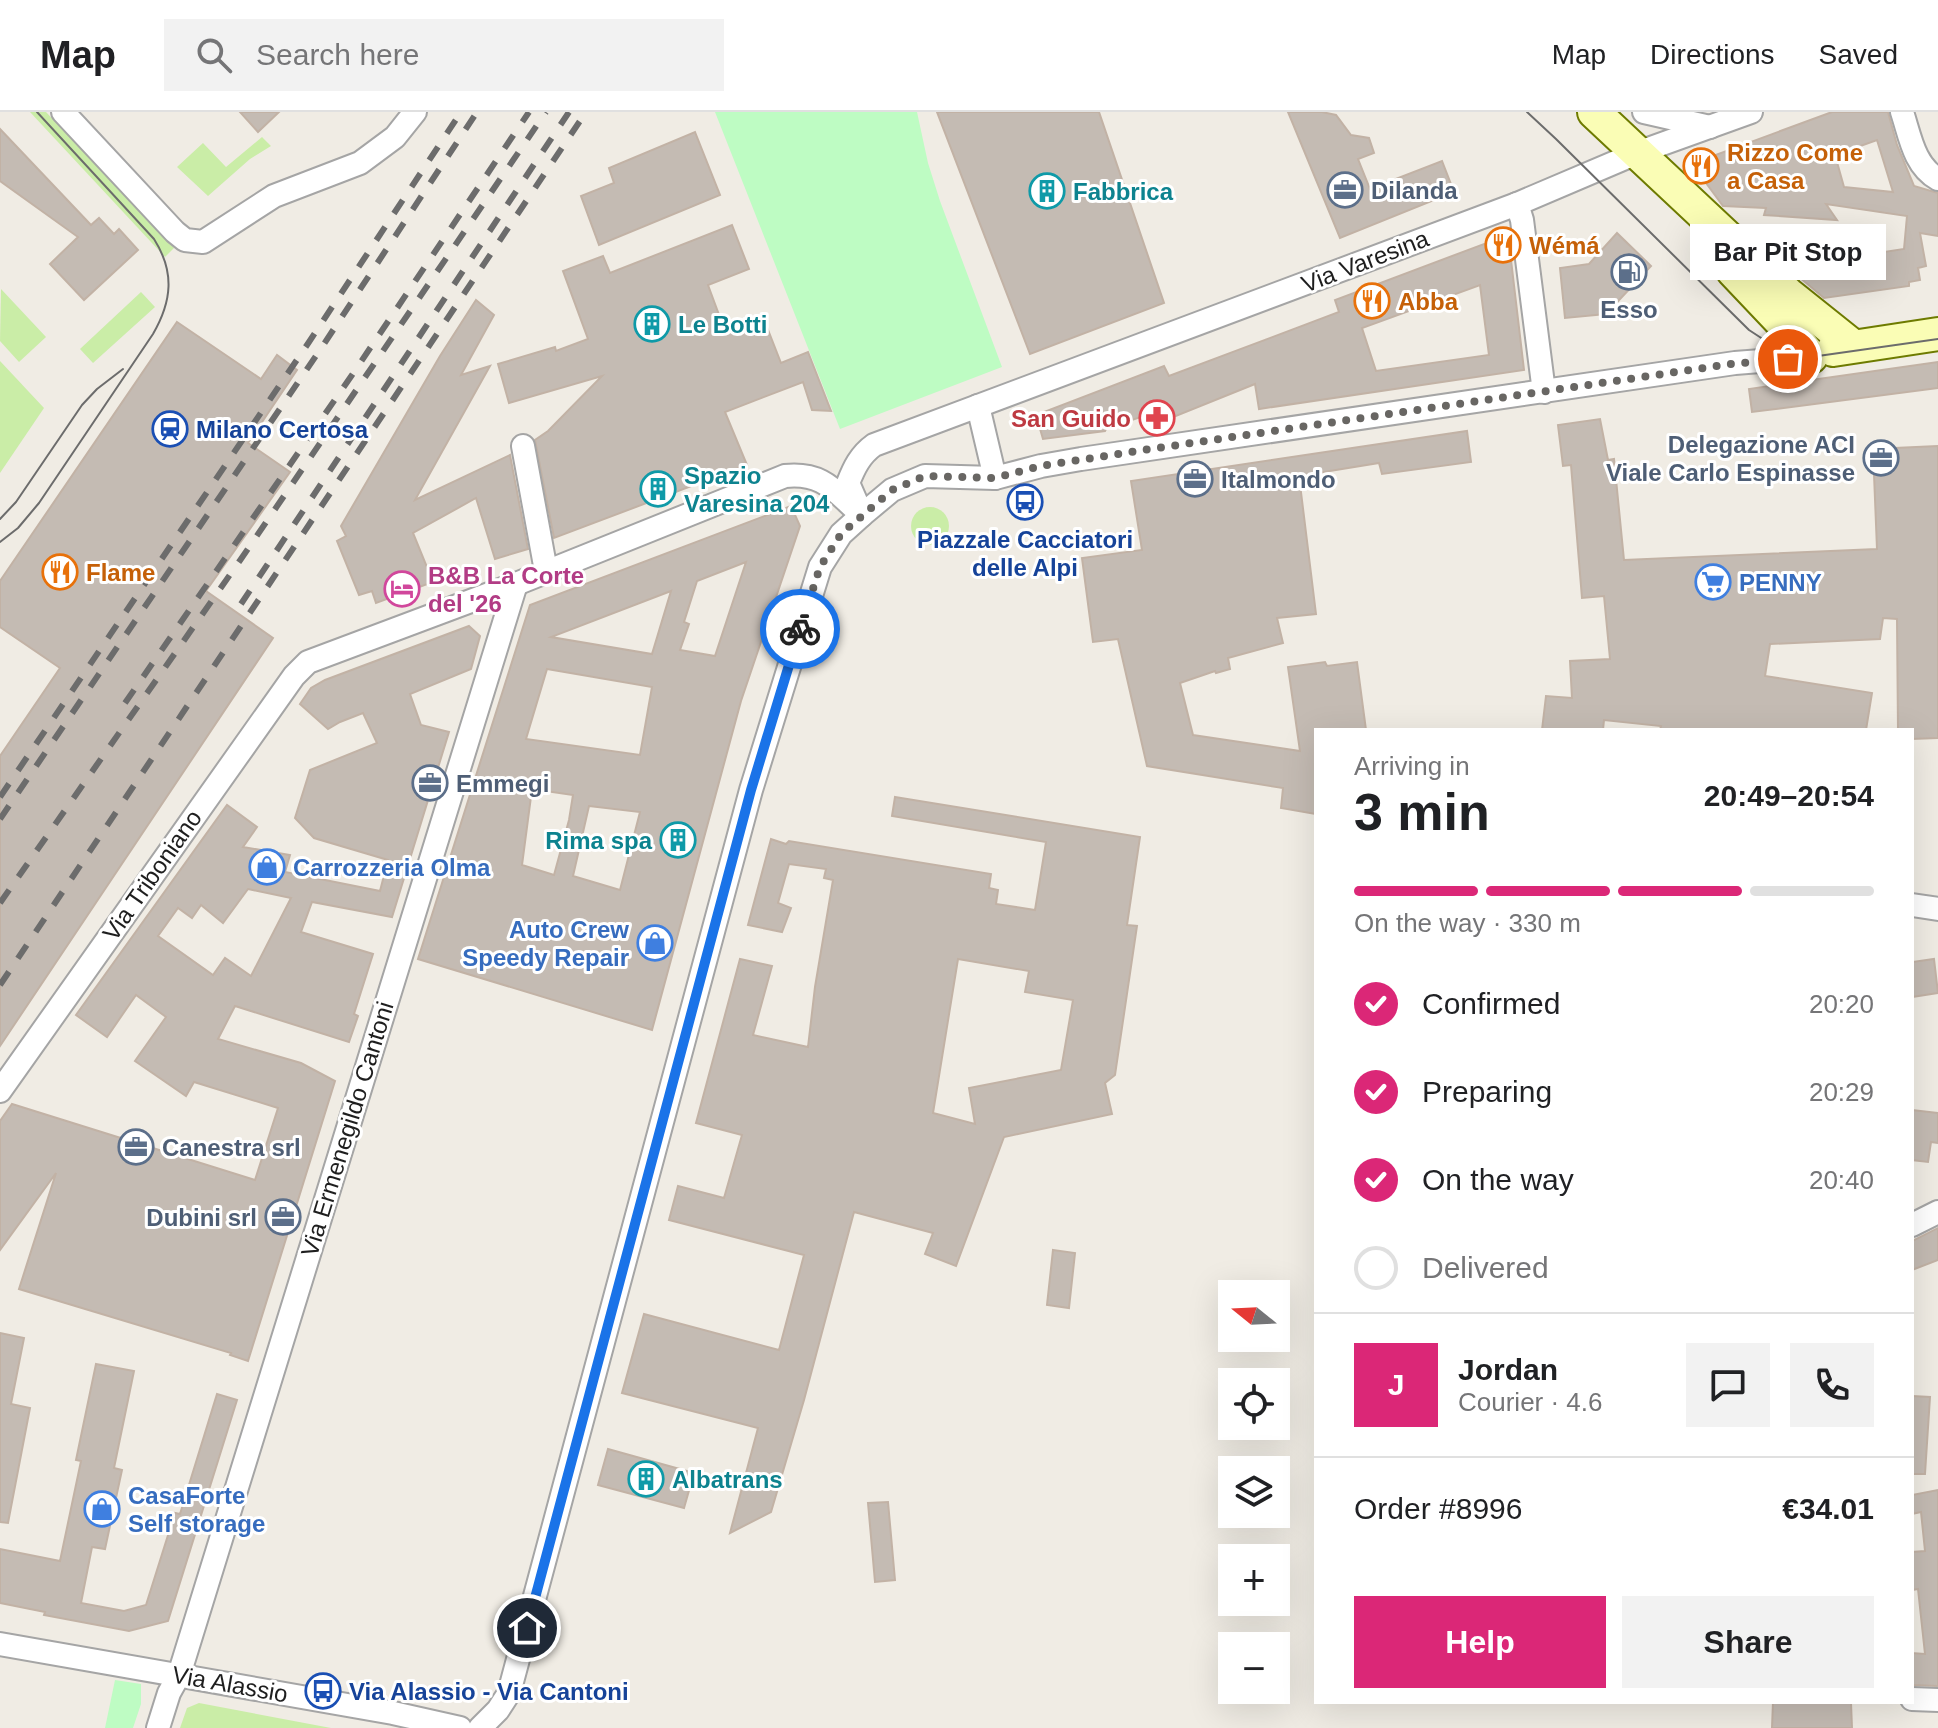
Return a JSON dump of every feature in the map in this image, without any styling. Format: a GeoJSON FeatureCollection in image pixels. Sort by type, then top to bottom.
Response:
{"type":"FeatureCollection","features":[{"type":"Feature","properties":{"kind":"street"},"geometry":{"type":"LineString","coordinates":[[63,112],[175,232],[185,240],[203,242],[274,196],[360,163],[395,137],[415,112]]}},
{"type":"Feature","properties":{"kind":"street"},"geometry":{"type":"LineString","coordinates":[[1594,112],[1788,294],[1853,346]]}},
{"type":"Feature","properties":{"kind":"street"},"geometry":{"type":"LineString","coordinates":[[1644,112],[1711,127]]}},
{"type":"Feature","properties":{"kind":"street","name":"Via Varesina"},"geometry":{"type":"LineString","coordinates":[[978,406],[1517,204],[1637,153],[1751,112]]}},
{"type":"Feature","properties":{"kind":"street"},"geometry":{"type":"LineString","coordinates":[[1902,112],[1920,163],[1938,179]]}},
{"type":"Feature","properties":{"kind":"street"},"geometry":{"type":"LineString","coordinates":[[1637,153],[1643,182],[1756,293],[1811,357]]}},
{"type":"Feature","properties":{"kind":"street"},"geometry":{"type":"LineString","coordinates":[[1517,204],[1522,220],[1544,392]]}},
{"type":"Feature","properties":{"kind":"street"},"geometry":{"type":"LineString","coordinates":[[1788,294],[1808,336],[1811,357]]}},
{"type":"Feature","properties":{"kind":"street"},"geometry":{"type":"LineString","coordinates":[[480,1728],[509,1693],[774,710],[820,567],[841,534],[892,490],[925,476],[995,478],[1041,466],[1731,364],[1811,357],[1836,349],[1938,334]]}},
{"type":"Feature","properties":{"kind":"street"},"geometry":{"type":"LineString","coordinates":[[862,515],[848,483],[865,452],[874,445],[978,406],[995,478]]}},
{"type":"Feature","properties":{"kind":"street"},"geometry":{"type":"LineString","coordinates":[[523,446],[546,571]]}},
{"type":"Feature","properties":{"kind":"street"},"geometry":{"type":"LineString","coordinates":[[516,584],[785,476],[802,474],[820,479],[862,515]]}},
{"type":"Feature","properties":{"kind":"street","name":"Via Triboniano"},"geometry":{"type":"LineString","coordinates":[[0,1091],[294,676],[308,662],[516,584]]}},
{"type":"Feature","properties":{"kind":"street","name":"Via Ermenegildo Cantoni"},"geometry":{"type":"LineString","coordinates":[[158,1728],[169,1693],[179,1675],[516,584]]}},
{"type":"Feature","properties":{"kind":"street"},"geometry":{"type":"LineString","coordinates":[[1914,905],[1938,909]]}},
{"type":"Feature","properties":{"kind":"street"},"geometry":{"type":"LineString","coordinates":[[1914,1224],[1938,1212]]}},
{"type":"Feature","properties":{"kind":"street","name":"Via Alassio"},"geometry":{"type":"LineString","coordinates":[[5,1645],[393,1713],[460,1728]]}},
{"type":"Feature","properties":{"kind":"street"},"geometry":{"type":"LineString","coordinates":[[1914,1699],[1938,1700]]}},
{"type":"Feature","properties":{"kind":"green space"},"geometry":{"type":"Polygon","coordinates":[[[30,112],[46,112],[174,248],[165,257],[30,112]]]}},
{"type":"Feature","properties":{"kind":"green space"},"geometry":{"type":"Polygon","coordinates":[[[715,112],[917,112],[940,201],[1002,367],[840,429],[715,112]]]}},
{"type":"Feature","properties":{"kind":"green space"},"geometry":{"type":"Polygon","coordinates":[[[262,137],[271,146],[250,159],[208,196],[177,167],[203,143],[226,167],[262,137]]]}},
{"type":"Feature","properties":{"kind":"green space"},"geometry":{"type":"Polygon","coordinates":[[[1,289],[46,337],[19,362],[0,341],[1,289]]]}},
{"type":"Feature","properties":{"kind":"green space"},"geometry":{"type":"Polygon","coordinates":[[[141,292],[155,307],[93,363],[80,349],[141,292]]]}},
{"type":"Feature","properties":{"kind":"green space"},"geometry":{"type":"Polygon","coordinates":[[[0,361],[44,408],[0,473],[0,361]]]}},
{"type":"Feature","properties":{"kind":"green space"},"geometry":{"type":"Polygon","coordinates":[[[930,507],[943,513],[949,526],[943,539],[930,545],[917,539],[911,526],[917,513],[930,507]]]}},
{"type":"Feature","properties":{"kind":"green space"},"geometry":{"type":"Polygon","coordinates":[[[115,1680],[141,1684],[141,1704],[133,1728],[105,1728],[115,1680]]]}},
{"type":"Feature","properties":{"kind":"green space"},"geometry":{"type":"Polygon","coordinates":[[[199,1703],[331,1728],[180,1728],[187,1708],[199,1703]]]}},
{"type":"Feature","properties":{"kind":"building"},"geometry":{"type":"Polygon","coordinates":[[[240,112],[279,112],[258,132],[240,112]]]}},
{"type":"Feature","properties":{"kind":"building","name":"Fabbrica"},"geometry":{"type":"Polygon","coordinates":[[[937,112],[1099,112],[1164,303],[1030,354],[937,112]]]}},
{"type":"Feature","properties":{"kind":"building","name":"Dilanda"},"geometry":{"type":"Polygon","coordinates":[[[1288,112],[1336,115],[1351,135],[1369,138],[1374,153],[1358,159],[1370,189],[1442,161],[1454,192],[1340,238],[1288,112]]]}},
{"type":"Feature","properties":{"kind":"building"},"geometry":{"type":"Polygon","coordinates":[[[1832,112],[1888,112],[1897,145],[1914,186],[1938,193],[1938,236],[1920,233],[1926,266],[1918,268],[1920,280],[1909,282],[1909,286],[1824,298],[1780,261],[1800,237],[1825,261],[1904,249],[1907,216],[1826,204],[1837,220],[1764,215],[1766,208],[1723,206],[1698,172],[1702,160],[1832,112]],[[1877,140],[1835,155],[1844,187],[1893,192],[1877,140]]]}},
{"type":"Feature","properties":{"kind":"building"},"geometry":{"type":"Polygon","coordinates":[[[0,129],[91,225],[99,218],[114,234],[119,229],[138,250],[84,300],[50,264],[78,237],[0,181],[0,129]]]}},
{"type":"Feature","properties":{"kind":"building"},"geometry":{"type":"Polygon","coordinates":[[[695,132],[720,195],[599,245],[581,196],[614,183],[609,168],[695,132]]]}},
{"type":"Feature","properties":{"kind":"building","name":"Le Botti"},"geometry":{"type":"Polygon","coordinates":[[[732,225],[749,269],[708,285],[725,331],[763,317],[781,363],[808,352],[831,411],[812,410],[803,382],[725,412],[747,465],[554,538],[535,440],[548,431],[602,376],[509,403],[498,364],[555,347],[556,351],[588,339],[563,271],[603,256],[610,273],[732,225]]]}},
{"type":"Feature","properties":{"kind":"building"},"geometry":{"type":"Polygon","coordinates":[[[1617,233],[1651,266],[1606,314],[1565,318],[1560,268],[1589,264],[1617,233]]]}},
{"type":"Feature","properties":{"kind":"building"},"geometry":{"type":"Polygon","coordinates":[[[1500,238],[1509,243],[1524,370],[1259,409],[1255,384],[1152,424],[1149,414],[1105,431],[1043,439],[1036,415],[1164,366],[1169,376],[1339,312],[1335,300],[1500,238]],[[1480,285],[1362,328],[1376,371],[1489,355],[1480,285]]]}},
{"type":"Feature","properties":{"kind":"building"},"geometry":{"type":"Polygon","coordinates":[[[476,300],[494,315],[461,375],[490,366],[415,500],[510,455],[528,549],[495,559],[476,498],[413,533],[433,582],[376,603],[372,591],[359,595],[337,541],[346,536],[341,526],[476,300]]]}},
{"type":"Feature","properties":{"kind":"building"},"geometry":{"type":"Polygon","coordinates":[[[177,322],[261,379],[277,355],[297,370],[248,443],[290,472],[206,591],[273,638],[0,1046],[0,756],[60,668],[0,627],[0,581],[177,322]]]}},
{"type":"Feature","properties":{"kind":"building"},"geometry":{"type":"Polygon","coordinates":[[[1938,362],[1938,388],[1752,412],[1749,389],[1938,362]]]}},
{"type":"Feature","properties":{"kind":"building"},"geometry":{"type":"Polygon","coordinates":[[[1600,419],[1608,460],[1614,459],[1624,560],[1877,549],[1873,449],[1938,446],[1938,738],[1914,739],[1914,728],[1898,728],[1897,619],[1883,618],[1880,639],[1770,644],[1765,676],[1872,693],[1866,728],[1660,728],[1604,720],[1603,728],[1542,728],[1546,696],[1572,698],[1570,661],[1610,659],[1604,596],[1582,598],[1571,465],[1563,466],[1558,425],[1600,419]]]}},
{"type":"Feature","properties":{"kind":"building"},"geometry":{"type":"Polygon","coordinates":[[[1467,431],[1471,462],[1382,474],[1379,463],[1299,476],[1316,614],[1277,618],[1283,643],[1228,658],[1230,669],[1180,683],[1193,735],[1300,751],[1288,667],[1357,662],[1366,728],[1314,728],[1314,814],[1281,808],[1283,788],[1147,766],[1118,639],[1093,642],[1082,558],[1142,550],[1131,481],[1467,431]]]}},
{"type":"Feature","properties":{"kind":"building"},"geometry":{"type":"Polygon","coordinates":[[[791,506],[800,526],[741,701],[652,1030],[418,959],[530,605],[791,506]],[[746,562],[697,581],[684,622],[689,624],[680,650],[715,656],[746,562]],[[671,591],[551,637],[652,654],[671,591]],[[547,669],[526,739],[640,755],[652,687],[547,669]],[[532,789],[522,865],[554,875],[573,795],[532,789]],[[589,806],[573,876],[620,890],[640,812],[589,806]]]}},
{"type":"Feature","properties":{"kind":"building"},"geometry":{"type":"Polygon","coordinates":[[[469,626],[480,636],[471,669],[410,694],[421,725],[449,732],[392,917],[312,902],[301,932],[373,954],[354,1014],[358,1016],[349,1042],[235,1006],[218,1039],[301,1063],[335,1081],[248,1361],[231,1353],[19,1289],[56,1173],[0,1250],[0,1121],[12,1104],[255,1180],[278,1108],[194,1082],[186,1096],[135,1061],[166,1017],[136,995],[107,1037],[76,1015],[227,805],[257,827],[243,847],[290,855],[285,872],[380,891],[388,860],[314,838],[295,818],[310,770],[377,743],[363,713],[328,729],[300,704],[311,688],[469,626]],[[248,889],[223,923],[201,905],[192,918],[178,908],[158,936],[213,975],[225,958],[251,976],[291,898],[248,889]]]}},
{"type":"Feature","properties":{"kind":"building"},"geometry":{"type":"Polygon","coordinates":[[[895,797],[1140,837],[1127,925],[1137,926],[1115,1075],[1105,1083],[1112,1114],[1004,1137],[956,1266],[925,1254],[933,1233],[854,1212],[771,1512],[730,1533],[758,1428],[622,1393],[644,1314],[779,1350],[804,1255],[669,1220],[678,1186],[724,1198],[742,1135],[696,1123],[740,959],[772,966],[753,1035],[808,1047],[833,880],[824,878],[826,869],[789,864],[778,903],[791,908],[782,932],[748,925],[771,839],[786,844],[789,841],[991,874],[989,888],[998,890],[996,904],[1035,910],[1046,842],[892,816],[895,797]],[[958,959],[933,1113],[975,1124],[969,1088],[1061,1070],[1073,1000],[1025,992],[1029,971],[958,959]]]}},
{"type":"Feature","properties":{"kind":"building"},"geometry":{"type":"Polygon","coordinates":[[[1934,959],[1938,993],[1914,997],[1914,962],[1934,959]]]}},
{"type":"Feature","properties":{"kind":"building"},"geometry":{"type":"Polygon","coordinates":[[[1914,1110],[1938,1113],[1938,1143],[1931,1142],[1928,1162],[1914,1160],[1914,1110]]]}},
{"type":"Feature","properties":{"kind":"building"},"geometry":{"type":"Polygon","coordinates":[[[1938,1228],[1938,1260],[1914,1269],[1914,1240],[1938,1228]]]}},
{"type":"Feature","properties":{"kind":"building"},"geometry":{"type":"Polygon","coordinates":[[[1053,1250],[1075,1253],[1069,1308],[1047,1305],[1053,1250]]]}},
{"type":"Feature","properties":{"kind":"building"},"geometry":{"type":"Polygon","coordinates":[[[0,1333],[24,1338],[11,1404],[30,1408],[8,1523],[0,1522],[0,1333]]]}},
{"type":"Feature","properties":{"kind":"building"},"geometry":{"type":"Polygon","coordinates":[[[96,1364],[134,1371],[114,1468],[122,1470],[105,1549],[92,1547],[81,1603],[124,1611],[146,1605],[175,1513],[180,1514],[217,1394],[237,1400],[168,1621],[129,1631],[0,1603],[0,1549],[60,1561],[81,1461],[76,1460],[96,1364]]]}},
{"type":"Feature","properties":{"kind":"building"},"geometry":{"type":"Polygon","coordinates":[[[1914,1396],[1930,1397],[1925,1474],[1914,1474],[1914,1396]]]}},
{"type":"Feature","properties":{"kind":"building","name":"Albatrans"},"geometry":{"type":"Polygon","coordinates":[[[608,1449],[694,1473],[684,1508],[598,1485],[608,1449]]]}},
{"type":"Feature","properties":{"kind":"building"},"geometry":{"type":"Polygon","coordinates":[[[1938,1490],[1938,1686],[1914,1685],[1914,1653],[1925,1654],[1918,1589],[1914,1590],[1914,1552],[1925,1551],[1921,1512],[1914,1514],[1914,1495],[1938,1490]]]}},
{"type":"Feature","properties":{"kind":"building"},"geometry":{"type":"Polygon","coordinates":[[[888,1502],[895,1580],[875,1582],[868,1503],[888,1502]]]}},
{"type":"Feature","properties":{"kind":"building"},"geometry":{"type":"Polygon","coordinates":[[[1773,1704],[1851,1704],[1852,1728],[1772,1728],[1773,1704]]]}},
{"type":"Feature","properties":{"kind":"tram line"},"geometry":{"type":"LineString","coordinates":[[0,542],[18,528],[39,503],[153,334],[167,298],[168,275],[154,239],[37,112]]}},
{"type":"Feature","properties":{"kind":"tram line"},"geometry":{"type":"LineString","coordinates":[[1527,112],[1749,330],[1775,347],[1811,357],[1938,339]]}},
{"type":"Feature","properties":{"kind":"tram line"},"geometry":{"type":"LineString","coordinates":[[0,519],[16,502],[82,405],[123,369]]}},
{"type":"Feature","properties":{"kind":"railway"},"geometry":{"type":"LineString","coordinates":[[0,797],[461,112]]}},
{"type":"Feature","properties":{"kind":"railway"},"geometry":{"type":"LineString","coordinates":[[0,819],[320,350],[477,112]]}},
{"type":"Feature","properties":{"kind":"railway"},"geometry":{"type":"LineString","coordinates":[[125,703],[529,112]]}},
{"type":"Feature","properties":{"kind":"railway"},"geometry":{"type":"LineString","coordinates":[[0,903],[241,559],[546,112]]}},
{"type":"Feature","properties":{"kind":"railway"},"geometry":{"type":"LineString","coordinates":[[241,604],[569,112]]}},
{"type":"Feature","properties":{"kind":"railway"},"geometry":{"type":"LineString","coordinates":[[0,985],[586,112]]}},
{"type":"Feature","properties":{"kind":"way so far"},"geometry":{"type":"LineString","coordinates":[[800,629],[820,567],[841,534],[892,490],[925,476],[995,478],[1041,466],[1137,451],[1731,364],[1788,359]]}},
{"type":"Feature","properties":{"kind":"place","name":"Rizzo Come a Casa"},"geometry":{"type":"Point","coordinates":[1701,166]}},
{"type":"Feature","properties":{"kind":"place","name":"Dilanda"},"geometry":{"type":"Point","coordinates":[1345,190]}},
{"type":"Feature","properties":{"kind":"place","name":"Fabbrica"},"geometry":{"type":"Point","coordinates":[1047,191]}},
{"type":"Feature","properties":{"kind":"place","name":"Wémá"},"geometry":{"type":"Point","coordinates":[1503,245]}},
{"type":"Feature","properties":{"kind":"place","name":"Esso"},"geometry":{"type":"Point","coordinates":[1629,272]}},
{"type":"Feature","properties":{"kind":"place","name":"Abba"},"geometry":{"type":"Point","coordinates":[1372,301]}},
{"type":"Feature","properties":{"kind":"place","name":"Le Botti"},"geometry":{"type":"Point","coordinates":[652,324]}},
{"type":"Feature","properties":{"kind":"place","name":"Bar Pit Stop"},"geometry":{"type":"Point","coordinates":[1788,359]}},
{"type":"Feature","properties":{"kind":"place","name":"San Guido"},"geometry":{"type":"Point","coordinates":[1157,418]}},
{"type":"Feature","properties":{"kind":"place","name":"Milano Certosa"},"geometry":{"type":"Point","coordinates":[170,429]}},
{"type":"Feature","properties":{"kind":"place","name":"Delegazione ACI Viale Carlo Espinasse"},"geometry":{"type":"Point","coordinates":[1881,458]}},
{"type":"Feature","properties":{"kind":"place","name":"Italmondo"},"geometry":{"type":"Point","coordinates":[1195,479]}},
{"type":"Feature","properties":{"kind":"place","name":"Spazio Varesina 204"},"geometry":{"type":"Point","coordinates":[658,489]}},
{"type":"Feature","properties":{"kind":"place","name":"Piazzale Cacciatori delle Alpi"},"geometry":{"type":"Point","coordinates":[1025,502]}},
{"type":"Feature","properties":{"kind":"place","name":"Flame"},"geometry":{"type":"Point","coordinates":[60,572]}},
{"type":"Feature","properties":{"kind":"place","name":"PENNY"},"geometry":{"type":"Point","coordinates":[1713,582]}},
{"type":"Feature","properties":{"kind":"place","name":"B&B La Corte del '26"},"geometry":{"type":"Point","coordinates":[402,589]}},
{"type":"Feature","properties":{"kind":"place","name":"Emmegi"},"geometry":{"type":"Point","coordinates":[430,783]}},
{"type":"Feature","properties":{"kind":"place","name":"Rima spa"},"geometry":{"type":"Point","coordinates":[678,840]}},
{"type":"Feature","properties":{"kind":"place","name":"Carrozzeria Olma"},"geometry":{"type":"Point","coordinates":[267,867]}},
{"type":"Feature","properties":{"kind":"place","name":"Auto Crew Speedy Repair"},"geometry":{"type":"Point","coordinates":[655,943]}},
{"type":"Feature","properties":{"kind":"place","name":"Canestra srl"},"geometry":{"type":"Point","coordinates":[136,1147]}},
{"type":"Feature","properties":{"kind":"place","name":"Dubini srl"},"geometry":{"type":"Point","coordinates":[283,1217]}},
{"type":"Feature","properties":{"kind":"place","name":"Albatrans"},"geometry":{"type":"Point","coordinates":[646,1479]}},
{"type":"Feature","properties":{"kind":"place","name":"CasaForte Self storage"},"geometry":{"type":"Point","coordinates":[102,1509]}},
{"type":"Feature","properties":{"kind":"place","name":"Via Alassio - Via Cantoni"},"geometry":{"type":"Point","coordinates":[323,1691]}},
{"type":"Feature","properties":{"kind":"route"},"geometry":{"type":"LineString","coordinates":[[527,1628],[751,790],[800,629]]}}]}
